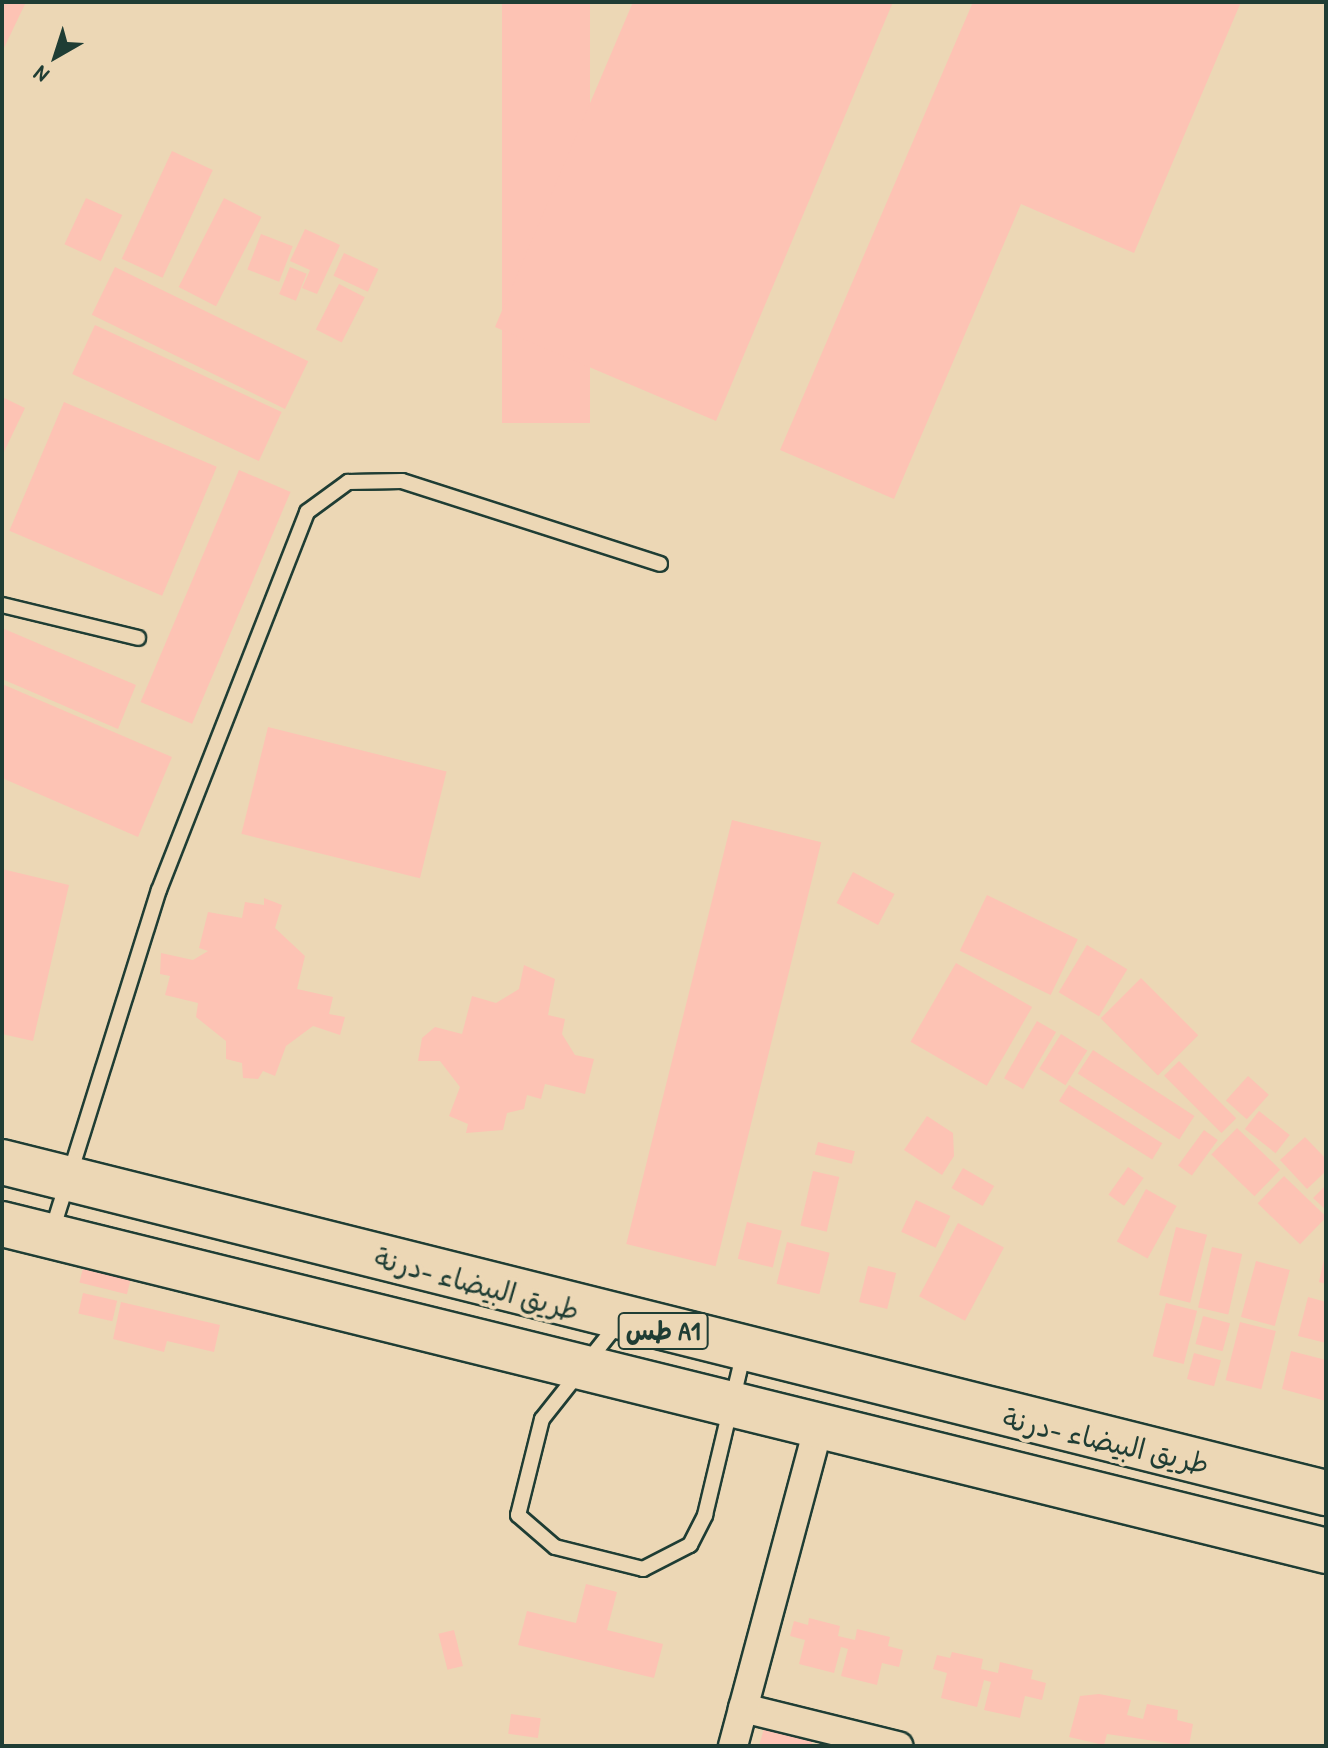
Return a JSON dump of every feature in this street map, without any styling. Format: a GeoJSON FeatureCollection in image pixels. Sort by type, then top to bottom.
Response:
{"type":"FeatureCollection","features":[{"type":"Feature","properties":{"kind":"highway","name":"طريق البيضاء -درنة"},"geometry":{"type":"LineString","coordinates":[[2,1162],[620,1320],[1326,1493]]}},
{"type":"Feature","properties":{"kind":"highway","name":"طريق البيضاء -درنة"},"geometry":{"type":"LineString","coordinates":[[2,1224],[1326,1551]]}},
{"type":"Feature","properties":{"kind":"street"},"geometry":{"type":"LineString","coordinates":[[733,1746],[819,1426]]}},
{"type":"Feature","properties":{"kind":"street"},"geometry":{"type":"LineString","coordinates":[[743,1708],[898,1746]]}},
{"type":"Feature","properties":{"kind":"lane"},"geometry":{"type":"LineString","coordinates":[[51,1236],[64,1177],[179,835],[307,512],[348,482],[402,481],[660,564]]}},
{"type":"Feature","properties":{"kind":"lane"},"geometry":{"type":"LineString","coordinates":[[2,605],[138,638]]}},
{"type":"Feature","properties":{"kind":"lane"},"geometry":{"type":"LineString","coordinates":[[620,1320],[580,1365],[542,1419],[522,1483],[518,1515],[555,1547],[643,1569],[690,1545],[733,1404],[745,1351]]}},
{"type":"Feature","properties":{"kind":"building"},"geometry":{"type":"Polygon","coordinates":[[[2,2],[26,2],[2,52],[2,2]]]}},
{"type":"Feature","properties":{"kind":"building"},"geometry":{"type":"Polygon","coordinates":[[[502,2],[590,2],[590,423],[502,423],[502,2]]]}},
{"type":"Feature","properties":{"kind":"building"},"geometry":{"type":"Polygon","coordinates":[[[633,2],[893,2],[716,421],[495,327],[633,2]]]}},
{"type":"Feature","properties":{"kind":"building"},"geometry":{"type":"Polygon","coordinates":[[[973,2],[1241,2],[1134,253],[1021,204],[894,499],[780,450],[973,2]]]}},
{"type":"Feature","properties":{"kind":"building"},"geometry":{"type":"Polygon","coordinates":[[[172,151],[213,170],[162,278],[122,259],[172,151]]]}},
{"type":"Feature","properties":{"kind":"building"},"geometry":{"type":"Polygon","coordinates":[[[86,198],[122,215],[101,261],[64,244],[86,198]]]}},
{"type":"Feature","properties":{"kind":"building"},"geometry":{"type":"Polygon","coordinates":[[[224,198],[261,217],[216,306],[179,287],[224,198]]]}},
{"type":"Feature","properties":{"kind":"building"},"geometry":{"type":"Polygon","coordinates":[[[305,229],[340,245],[317,294],[302,288],[310,270],[290,261],[305,229]]]}},
{"type":"Feature","properties":{"kind":"building"},"geometry":{"type":"Polygon","coordinates":[[[261,234],[293,246],[279,282],[247,269],[261,234]]]}},
{"type":"Feature","properties":{"kind":"building"},"geometry":{"type":"Polygon","coordinates":[[[344,253],[378,269],[368,292],[333,276],[344,253]]]}},
{"type":"Feature","properties":{"kind":"building"},"geometry":{"type":"Polygon","coordinates":[[[115,267],[308,361],[285,409],[92,315],[115,267]]]}},
{"type":"Feature","properties":{"kind":"building"},"geometry":{"type":"Polygon","coordinates":[[[290,267],[307,274],[296,301],[279,294],[290,267]]]}},
{"type":"Feature","properties":{"kind":"building"},"geometry":{"type":"Polygon","coordinates":[[[339,284],[365,297],[342,343],[316,329],[339,284]]]}},
{"type":"Feature","properties":{"kind":"building"},"geometry":{"type":"Polygon","coordinates":[[[95,325],[282,412],[259,461],[72,374],[95,325]]]}},
{"type":"Feature","properties":{"kind":"building"},"geometry":{"type":"Polygon","coordinates":[[[2,397],[25,408],[2,456],[2,397]]]}},
{"type":"Feature","properties":{"kind":"building"},"geometry":{"type":"Polygon","coordinates":[[[64,402],[217,467],[162,596],[9,531],[64,402]]]}},
{"type":"Feature","properties":{"kind":"building"},"geometry":{"type":"Polygon","coordinates":[[[239,470],[291,492],[192,724],[141,702],[239,470]]]}},
{"type":"Feature","properties":{"kind":"building"},"geometry":{"type":"Polygon","coordinates":[[[2,628],[136,685],[118,729],[2,679],[2,628]]]}},
{"type":"Feature","properties":{"kind":"building"},"geometry":{"type":"Polygon","coordinates":[[[2,684],[172,757],[138,837],[2,778],[2,684]]]}},
{"type":"Feature","properties":{"kind":"building"},"geometry":{"type":"Polygon","coordinates":[[[268,727],[447,772],[420,878],[241,834],[268,727]]]}},
{"type":"Feature","properties":{"kind":"building"},"geometry":{"type":"Polygon","coordinates":[[[732,820],[821,842],[716,1266],[626,1244],[732,820]]]}},
{"type":"Feature","properties":{"kind":"building"},"geometry":{"type":"Polygon","coordinates":[[[2,869],[69,885],[33,1041],[2,1034],[2,869]]]}},
{"type":"Feature","properties":{"kind":"building"},"geometry":{"type":"Polygon","coordinates":[[[853,872],[894,894],[878,925],[837,903],[853,872]]]}},
{"type":"Feature","properties":{"kind":"building"},"geometry":{"type":"Polygon","coordinates":[[[987,895],[1078,939],[1051,995],[960,951],[987,895]]]}},
{"type":"Feature","properties":{"kind":"building"},"geometry":{"type":"Polygon","coordinates":[[[264,898],[282,905],[275,928],[305,956],[297,989],[333,997],[329,1014],[345,1017],[340,1035],[313,1026],[286,1046],[275,1076],[263,1071],[258,1079],[243,1078],[242,1063],[226,1059],[226,1041],[196,1017],[198,1003],[165,995],[170,976],[160,974],[161,953],[193,960],[208,951],[199,948],[208,912],[242,918],[245,902],[264,905],[264,898]]]}},
{"type":"Feature","properties":{"kind":"building"},"geometry":{"type":"Polygon","coordinates":[[[1087,945],[1127,969],[1099,1016],[1059,992],[1087,945]]]}},
{"type":"Feature","properties":{"kind":"building"},"geometry":{"type":"Polygon","coordinates":[[[956,963],[1032,1007],[987,1086],[911,1042],[956,963]]]}},
{"type":"Feature","properties":{"kind":"building"},"geometry":{"type":"Polygon","coordinates":[[[524,965],[555,979],[548,1015],[565,1019],[562,1034],[575,1055],[594,1059],[585,1094],[545,1084],[541,1099],[527,1095],[524,1109],[507,1113],[503,1130],[466,1133],[468,1124],[449,1116],[460,1087],[440,1061],[418,1061],[422,1038],[435,1027],[462,1034],[472,996],[496,1003],[519,989],[524,965]]]}},
{"type":"Feature","properties":{"kind":"building"},"geometry":{"type":"Polygon","coordinates":[[[1141,978],[1198,1035],[1158,1076],[1101,1018],[1141,978]]]}},
{"type":"Feature","properties":{"kind":"building"},"geometry":{"type":"Polygon","coordinates":[[[1037,1021],[1056,1032],[1023,1089],[1004,1078],[1037,1021]]]}},
{"type":"Feature","properties":{"kind":"building"},"geometry":{"type":"Polygon","coordinates":[[[1061,1034],[1087,1050],[1066,1085],[1039,1069],[1061,1034]]]}},
{"type":"Feature","properties":{"kind":"building"},"geometry":{"type":"Polygon","coordinates":[[[1093,1050],[1194,1116],[1179,1139],[1078,1073],[1093,1050]]]}},
{"type":"Feature","properties":{"kind":"building"},"geometry":{"type":"Polygon","coordinates":[[[1179,1061],[1236,1118],[1221,1133],[1164,1076],[1179,1061]]]}},
{"type":"Feature","properties":{"kind":"building"},"geometry":{"type":"Polygon","coordinates":[[[1248,1076],[1269,1095],[1247,1119],[1226,1101],[1248,1076]]]}},
{"type":"Feature","properties":{"kind":"building"},"geometry":{"type":"Polygon","coordinates":[[[1069,1085],[1162,1143],[1152,1159],[1059,1101],[1069,1085]]]}},
{"type":"Feature","properties":{"kind":"building"},"geometry":{"type":"Polygon","coordinates":[[[1259,1111],[1290,1135],[1276,1153],[1245,1129],[1259,1111]]]}},
{"type":"Feature","properties":{"kind":"building"},"geometry":{"type":"Polygon","coordinates":[[[927,1116],[953,1133],[954,1156],[942,1175],[904,1150],[927,1116]]]}},
{"type":"Feature","properties":{"kind":"building"},"geometry":{"type":"Polygon","coordinates":[[[1237,1128],[1280,1170],[1254,1196],[1211,1155],[1237,1128]]]}},
{"type":"Feature","properties":{"kind":"building"},"geometry":{"type":"Polygon","coordinates":[[[1204,1130],[1218,1140],[1192,1176],[1178,1166],[1204,1130]]]}},
{"type":"Feature","properties":{"kind":"building"},"geometry":{"type":"Polygon","coordinates":[[[1305,1137],[1326,1159],[1326,1171],[1307,1189],[1280,1160],[1305,1137]]]}},
{"type":"Feature","properties":{"kind":"building"},"geometry":{"type":"Polygon","coordinates":[[[818,1142],[855,1151],[852,1164],[815,1155],[818,1142]]]}},
{"type":"Feature","properties":{"kind":"building"},"geometry":{"type":"Polygon","coordinates":[[[1128,1167],[1144,1178],[1124,1206],[1108,1195],[1128,1167]]]}},
{"type":"Feature","properties":{"kind":"building"},"geometry":{"type":"Polygon","coordinates":[[[963,1168],[994,1186],[983,1206],[952,1188],[963,1168]]]}},
{"type":"Feature","properties":{"kind":"building"},"geometry":{"type":"Polygon","coordinates":[[[813,1171],[839,1177],[827,1232],[800,1226],[813,1171]]]}},
{"type":"Feature","properties":{"kind":"building"},"geometry":{"type":"Polygon","coordinates":[[[1284,1176],[1326,1217],[1300,1244],[1258,1203],[1284,1176]]]}},
{"type":"Feature","properties":{"kind":"building"},"geometry":{"type":"Polygon","coordinates":[[[1326,1185],[1326,1210],[1313,1198],[1326,1185]]]}},
{"type":"Feature","properties":{"kind":"building"},"geometry":{"type":"Polygon","coordinates":[[[1146,1189],[1177,1206],[1148,1258],[1117,1241],[1146,1189]]]}},
{"type":"Feature","properties":{"kind":"building"},"geometry":{"type":"Polygon","coordinates":[[[916,1200],[950,1216],[936,1248],[901,1232],[916,1200]]]}},
{"type":"Feature","properties":{"kind":"building"},"geometry":{"type":"Polygon","coordinates":[[[747,1222],[782,1231],[773,1268],[738,1259],[747,1222]]]}},
{"type":"Feature","properties":{"kind":"building"},"geometry":{"type":"Polygon","coordinates":[[[958,1223],[1004,1247],[965,1321],[919,1296],[958,1223]]]}},
{"type":"Feature","properties":{"kind":"building"},"geometry":{"type":"Polygon","coordinates":[[[1176,1227],[1207,1235],[1190,1303],[1159,1295],[1176,1227]]]}},
{"type":"Feature","properties":{"kind":"building"},"geometry":{"type":"Polygon","coordinates":[[[787,1242],[830,1253],[819,1294],[777,1284],[787,1242]]]}},
{"type":"Feature","properties":{"kind":"building"},"geometry":{"type":"Polygon","coordinates":[[[1212,1247],[1242,1254],[1228,1314],[1198,1307],[1212,1247]]]}},
{"type":"Feature","properties":{"kind":"building"},"geometry":{"type":"Polygon","coordinates":[[[1326,1256],[1326,1284],[1319,1282],[1326,1256]]]}},
{"type":"Feature","properties":{"kind":"building"},"geometry":{"type":"Polygon","coordinates":[[[1256,1261],[1290,1270],[1275,1326],[1241,1317],[1256,1261]]]}},
{"type":"Feature","properties":{"kind":"building"},"geometry":{"type":"Polygon","coordinates":[[[84,1264],[132,1276],[127,1294],[79,1282],[84,1264]]]}},
{"type":"Feature","properties":{"kind":"building"},"geometry":{"type":"Polygon","coordinates":[[[868,1266],[896,1273],[887,1309],[859,1302],[868,1266]]]}},
{"type":"Feature","properties":{"kind":"building"},"geometry":{"type":"Polygon","coordinates":[[[83,1293],[117,1301],[112,1321],[78,1313],[83,1293]]]}},
{"type":"Feature","properties":{"kind":"building"},"geometry":{"type":"Polygon","coordinates":[[[1308,1297],[1326,1302],[1326,1343],[1298,1336],[1308,1297]]]}},
{"type":"Feature","properties":{"kind":"building"},"geometry":{"type":"Polygon","coordinates":[[[121,1302],[220,1325],[214,1352],[167,1341],[164,1352],[113,1339],[121,1302]]]}},
{"type":"Feature","properties":{"kind":"building"},"geometry":{"type":"Polygon","coordinates":[[[1166,1303],[1197,1311],[1184,1364],[1153,1356],[1166,1303]]]}},
{"type":"Feature","properties":{"kind":"building"},"geometry":{"type":"Polygon","coordinates":[[[1203,1316],[1230,1323],[1223,1351],[1195,1344],[1203,1316]]]}},
{"type":"Feature","properties":{"kind":"building"},"geometry":{"type":"Polygon","coordinates":[[[1240,1322],[1276,1331],[1261,1389],[1225,1380],[1240,1322]]]}},
{"type":"Feature","properties":{"kind":"building"},"geometry":{"type":"Polygon","coordinates":[[[1291,1351],[1326,1360],[1326,1401],[1282,1389],[1291,1351]]]}},
{"type":"Feature","properties":{"kind":"building"},"geometry":{"type":"Polygon","coordinates":[[[1194,1353],[1221,1360],[1214,1386],[1187,1379],[1194,1353]]]}},
{"type":"Feature","properties":{"kind":"building"},"geometry":{"type":"Polygon","coordinates":[[[586,1584],[617,1592],[607,1630],[663,1644],[654,1678],[518,1645],[527,1611],[576,1623],[586,1584]]]}},
{"type":"Feature","properties":{"kind":"building"},"geometry":{"type":"Polygon","coordinates":[[[809,1618],[840,1626],[838,1636],[855,1640],[857,1629],[890,1637],[888,1646],[903,1650],[899,1667],[882,1663],[877,1685],[841,1676],[848,1649],[841,1647],[834,1673],[799,1664],[805,1640],[790,1636],[794,1621],[808,1625],[809,1618]]]}},
{"type":"Feature","properties":{"kind":"building"},"geometry":{"type":"Polygon","coordinates":[[[454,1630],[463,1666],[447,1670],[438,1634],[454,1630]]]}},
{"type":"Feature","properties":{"kind":"building"},"geometry":{"type":"Polygon","coordinates":[[[952,1652],[983,1659],[981,1669],[998,1673],[1000,1662],[1033,1670],[1031,1679],[1046,1683],[1042,1700],[1025,1696],[1020,1718],[984,1710],[991,1682],[984,1680],[977,1707],[941,1698],[947,1673],[933,1669],[937,1655],[950,1658],[952,1652]]]}},
{"type":"Feature","properties":{"kind":"building"},"geometry":{"type":"Polygon","coordinates":[[[1099,1694],[1131,1700],[1127,1715],[1143,1719],[1147,1704],[1178,1710],[1177,1720],[1193,1724],[1189,1746],[1107,1734],[1104,1745],[1069,1737],[1080,1696],[1099,1694]]]}},
{"type":"Feature","properties":{"kind":"building"},"geometry":{"type":"Polygon","coordinates":[[[511,1714],[541,1718],[538,1738],[508,1734],[511,1714]]]}},
{"type":"Feature","properties":{"kind":"building"},"geometry":{"type":"Polygon","coordinates":[[[765,1725],[816,1729],[811,1746],[759,1746],[765,1725]]]}}]}
